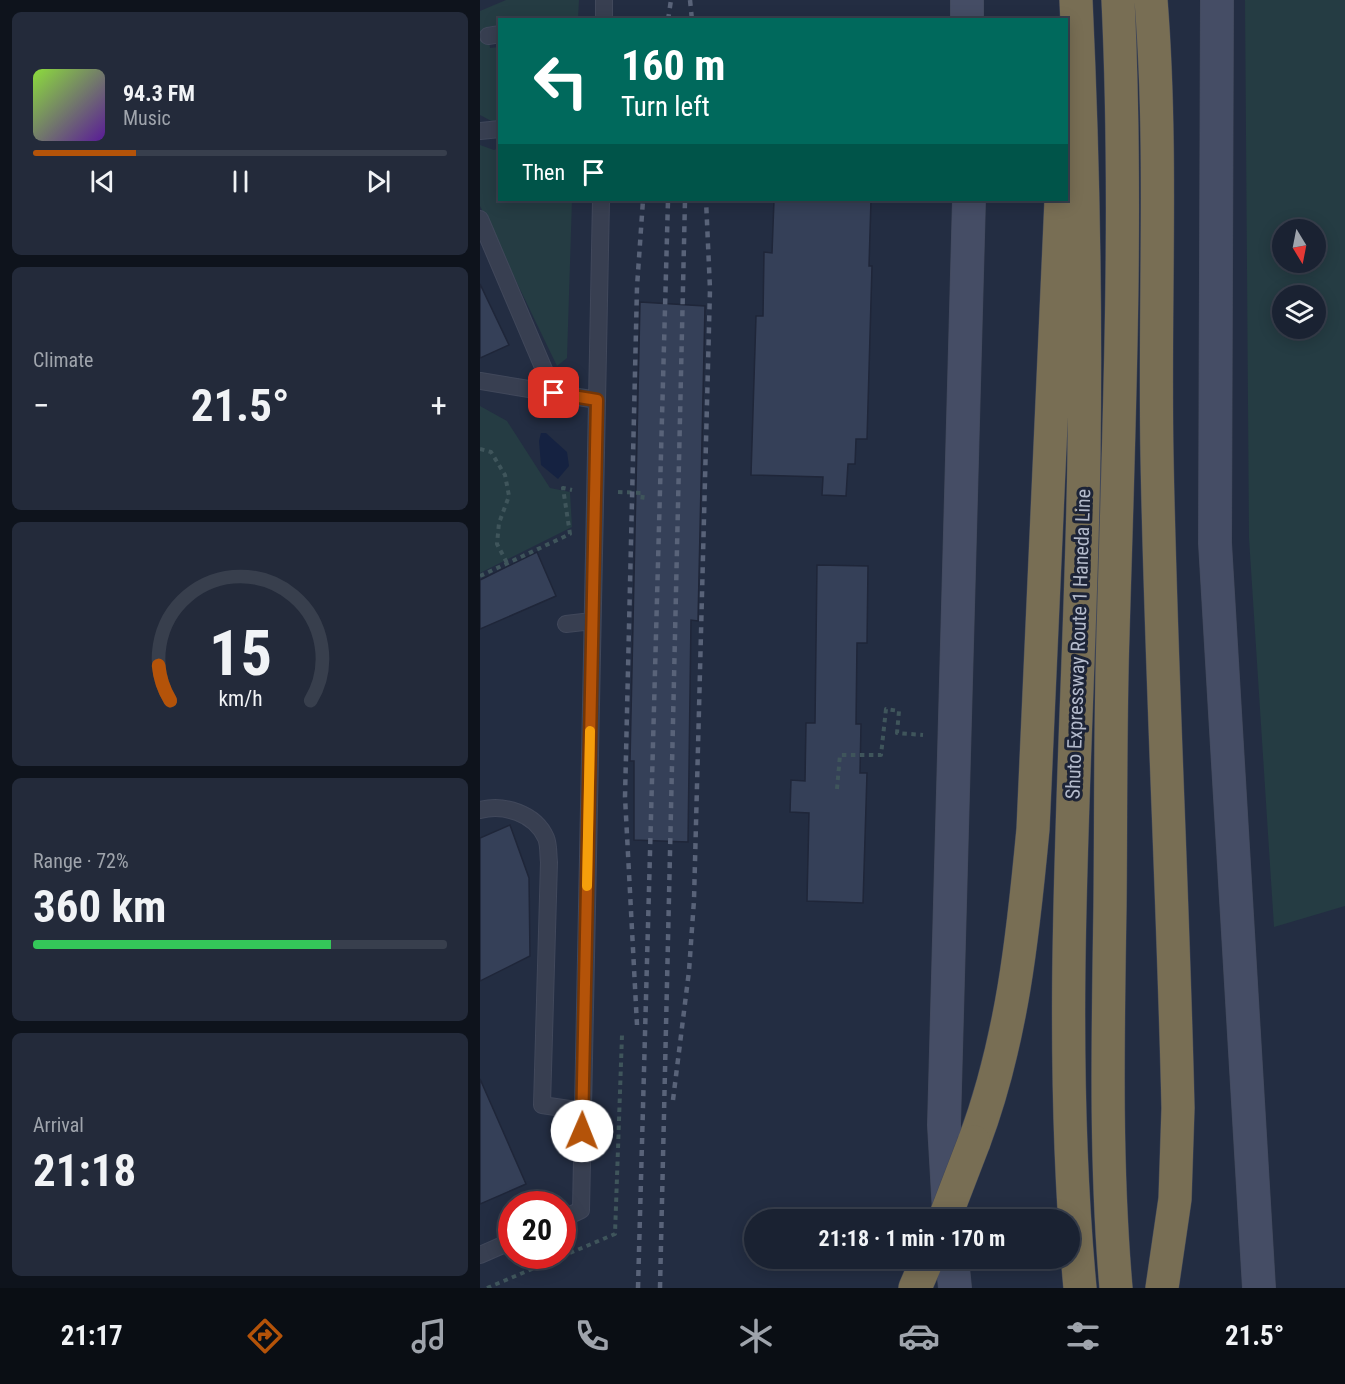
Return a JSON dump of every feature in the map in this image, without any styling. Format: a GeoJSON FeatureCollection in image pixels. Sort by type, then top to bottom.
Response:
{"type":"FeatureCollection","features":[{"type":"Feature","properties":{"kind":"highway"},"geometry":{"type":"LineString","coordinates":[[1068,65],[1075,0]]}},
{"type":"Feature","properties":{"kind":"highway","name":"Shuto Expressway Route 1 Haneda Line"},"geometry":{"type":"LineString","coordinates":[[1075,0],[1084,242],[1084,454],[1070,867],[1069,1084],[1074,1223],[1080,1288]]}},
{"type":"Feature","properties":{"kind":"highway","name":"Shuto Expressway Route 1 Haneda Line"},"geometry":{"type":"LineString","coordinates":[[1116,1288],[1111,1222],[1108,1083],[1112,639],[1119,456],[1123,144],[1118,0]]}},
{"type":"Feature","properties":{"kind":"highway"},"geometry":{"type":"LineString","coordinates":[[1151,0],[1156,66],[1158,146],[1157,455],[1178,1108],[1175,1199],[1162,1288]]}},
{"type":"Feature","properties":{"kind":"highway"},"geometry":{"type":"LineString","coordinates":[[948,1209],[986,1109],[1008,1026],[1023,931],[1034,818],[1061,201]]}},
{"type":"Feature","properties":{"kind":"highway"},"geometry":{"type":"LineString","coordinates":[[915,1288],[923,1269]]}},
{"type":"Feature","properties":{"kind":"street"},"geometry":{"type":"LineString","coordinates":[[967,0],[967,18]]}},
{"type":"Feature","properties":{"kind":"street"},"geometry":{"type":"LineString","coordinates":[[1217,0],[1215,543],[1259,1288]]}},
{"type":"Feature","properties":{"kind":"street"},"geometry":{"type":"LineString","coordinates":[[949,1209],[944,1125],[969,201]]}},
{"type":"Feature","properties":{"kind":"street"},"geometry":{"type":"LineString","coordinates":[[953,1269],[955,1288]]}},
{"type":"Feature","properties":{"kind":"lane"},"geometry":{"type":"LineString","coordinates":[[604,0],[604,18]]}},
{"type":"Feature","properties":{"kind":"lane"},"geometry":{"type":"LineString","coordinates":[[480,131],[498,129]]}},
{"type":"Feature","properties":{"kind":"lane"},"geometry":{"type":"LineString","coordinates":[[576,1212],[581,1210],[601,201]]}},
{"type":"Feature","properties":{"kind":"lane"},"geometry":{"type":"LineString","coordinates":[[480,219],[554,393]]}},
{"type":"Feature","properties":{"kind":"lane"},"geometry":{"type":"LineString","coordinates":[[480,381],[597,400]]}},
{"type":"Feature","properties":{"kind":"lane"},"geometry":{"type":"LineString","coordinates":[[566,624],[592,621]]}},
{"type":"Feature","properties":{"kind":"lane"},"geometry":{"type":"LineString","coordinates":[[480,810],[509,808],[533,820],[546,838],[549,862],[542,1106],[583,1111]]}},
{"type":"Feature","properties":{"kind":"lane"},"geometry":{"type":"LineString","coordinates":[[480,1256],[498,1248]]}},
{"type":"Feature","properties":{"kind":"path"},"geometry":{"type":"LineString","coordinates":[[480,449],[491,452],[505,475],[509,496],[500,523],[497,544],[507,563]]}},
{"type":"Feature","properties":{"kind":"path"},"geometry":{"type":"LineString","coordinates":[[480,576],[570,534],[563,488],[576,490]]}},
{"type":"Feature","properties":{"kind":"path"},"geometry":{"type":"LineString","coordinates":[[615,492],[643,493],[642,502]]}},
{"type":"Feature","properties":{"kind":"path"},"geometry":{"type":"LineString","coordinates":[[837,789],[840,755],[881,755],[886,709],[898,711],[897,733],[931,736]]}},
{"type":"Feature","properties":{"kind":"shaded area"},"geometry":{"type":"Polygon","coordinates":[[[506,0],[579,0],[578,18],[498,18],[498,25],[487,27],[490,48],[498,47],[498,124],[480,115],[480,11],[506,0]]]}},
{"type":"Feature","properties":{"kind":"shaded area"},"geometry":{"type":"Polygon","coordinates":[[[1245,0],[1345,0],[1345,906],[1274,927],[1249,538],[1245,0]]]}},
{"type":"Feature","properties":{"kind":"shaded area"},"geometry":{"type":"Polygon","coordinates":[[[480,145],[494,150],[498,148],[498,201],[572,201],[567,358],[557,366],[480,206],[480,145]]]}},
{"type":"Feature","properties":{"kind":"shaded area"},"geometry":{"type":"Polygon","coordinates":[[[480,406],[507,421],[550,488],[570,492],[572,527],[480,573],[480,406]]]}},
{"type":"Feature","properties":{"kind":"water"},"geometry":{"type":"Polygon","coordinates":[[[541,433],[546,433],[567,452],[569,466],[558,479],[541,465],[539,441],[541,433]]]}},
{"type":"Feature","properties":{"kind":"building"},"geometry":{"type":"Polygon","coordinates":[[[774,201],[871,201],[869,266],[872,266],[867,439],[856,439],[855,464],[848,464],[846,496],[822,495],[823,477],[751,475],[756,316],[763,316],[764,252],[772,253],[774,201]]]}},
{"type":"Feature","properties":{"kind":"building"},"geometry":{"type":"Polygon","coordinates":[[[480,284],[509,345],[480,358],[480,284]]]}},
{"type":"Feature","properties":{"kind":"building"},"geometry":{"type":"Polygon","coordinates":[[[640,302],[705,306],[698,621],[691,620],[688,842],[634,840],[634,761],[630,761],[640,302]]]}},
{"type":"Feature","properties":{"kind":"building"},"geometry":{"type":"Polygon","coordinates":[[[537,552],[556,596],[480,629],[480,580],[537,552]]]}},
{"type":"Feature","properties":{"kind":"building"},"geometry":{"type":"Polygon","coordinates":[[[817,565],[868,566],[867,643],[857,643],[856,724],[861,724],[860,773],[867,773],[863,903],[807,901],[809,813],[790,812],[791,780],[805,781],[806,723],[815,723],[817,565]]]}},
{"type":"Feature","properties":{"kind":"building"},"geometry":{"type":"Polygon","coordinates":[[[510,825],[529,878],[530,956],[480,981],[480,838],[510,825]]]}},
{"type":"Feature","properties":{"kind":"building"},"geometry":{"type":"Polygon","coordinates":[[[480,1079],[526,1184],[510,1191],[498,1191],[498,1196],[480,1204],[480,1079]]]}},
{"type":"Feature","properties":{"kind":"railway"},"geometry":{"type":"LineString","coordinates":[[668,18],[671,0]]}},
{"type":"Feature","properties":{"kind":"railway"},"geometry":{"type":"LineString","coordinates":[[690,0],[692,18]]}},
{"type":"Feature","properties":{"kind":"railway"},"geometry":{"type":"LineString","coordinates":[[637,1025],[625,797],[637,287],[643,201]]}},
{"type":"Feature","properties":{"kind":"railway"},"geometry":{"type":"LineString","coordinates":[[638,1288],[668,201]]}},
{"type":"Feature","properties":{"kind":"railway"},"geometry":{"type":"LineString","coordinates":[[660,1288],[685,201]]}},
{"type":"Feature","properties":{"kind":"railway"},"geometry":{"type":"LineString","coordinates":[[673,1100],[689,971],[694,900],[710,289],[706,201]]}},
{"type":"Feature","properties":{"kind":"slow traffic"},"geometry":{"type":"LineString","coordinates":[[587,886],[590,731]]}},
{"type":"Feature","properties":{"kind":"route"},"geometry":{"type":"LineString","coordinates":[[554,393],[597,400],[582,1131]]}}]}
